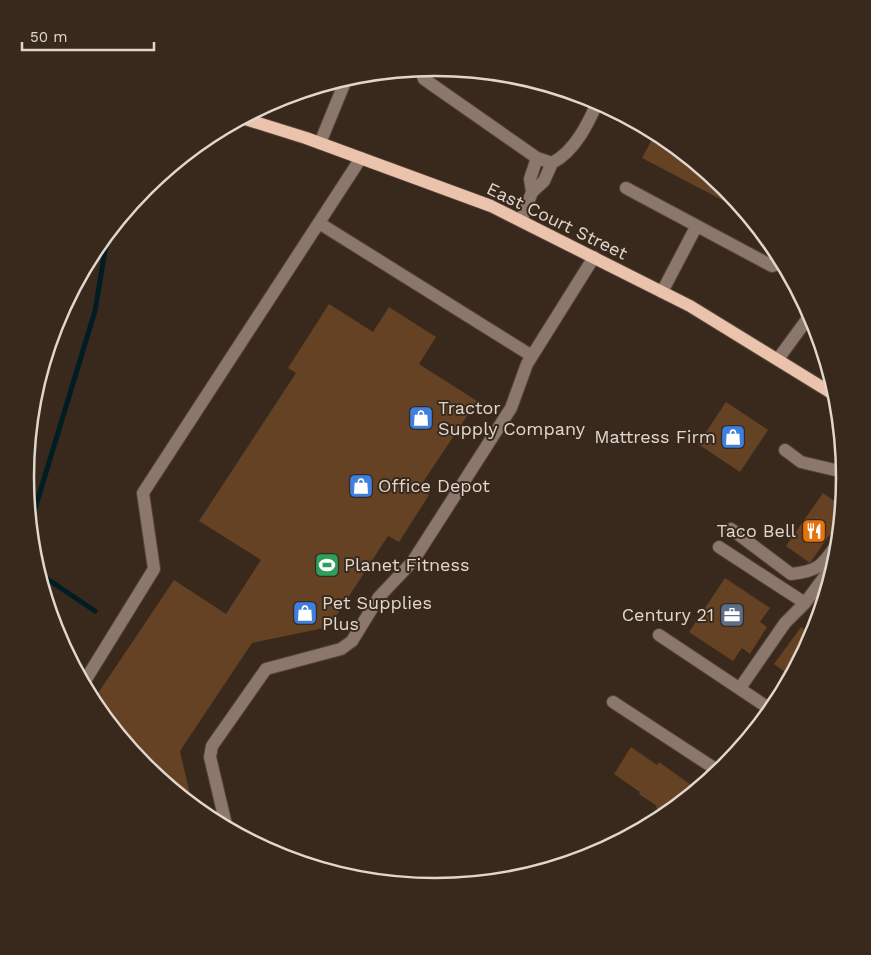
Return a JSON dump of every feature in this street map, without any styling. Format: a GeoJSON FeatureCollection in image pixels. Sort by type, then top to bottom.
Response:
{"type":"FeatureCollection","features":[{"type":"Feature","properties":{"kind":"main road","name":"East Court Street"},"geometry":{"type":"LineString","coordinates":[[251,121],[320,143],[491,206],[662,292],[778,359],[828,391]]}},
{"type":"Feature","properties":{"kind":"street"},"geometry":{"type":"LineString","coordinates":[[423,76],[424,79],[537,158],[552,163]]}},
{"type":"Feature","properties":{"kind":"street"},"geometry":{"type":"LineString","coordinates":[[320,143],[344,86]]}},
{"type":"Feature","properties":{"kind":"street"},"geometry":{"type":"LineString","coordinates":[[521,221],[532,192],[544,181],[552,163],[563,157],[575,143],[595,109]]}},
{"type":"Feature","properties":{"kind":"street"},"geometry":{"type":"LineString","coordinates":[[87,677],[154,569],[143,493],[362,158]]}},
{"type":"Feature","properties":{"kind":"street"},"geometry":{"type":"LineString","coordinates":[[532,192],[530,179],[537,158]]}},
{"type":"Feature","properties":{"kind":"street"},"geometry":{"type":"LineString","coordinates":[[626,188],[772,266],[776,265]]}},
{"type":"Feature","properties":{"kind":"street"},"geometry":{"type":"LineString","coordinates":[[320,222],[532,356]]}},
{"type":"Feature","properties":{"kind":"street"},"geometry":{"type":"LineString","coordinates":[[662,292],[696,227]]}},
{"type":"Feature","properties":{"kind":"street"},"geometry":{"type":"LineString","coordinates":[[225,819],[210,757],[212,746],[266,669],[341,650],[352,641],[379,597],[413,561],[511,408],[532,356],[594,257]]}},
{"type":"Feature","properties":{"kind":"street"},"geometry":{"type":"LineString","coordinates":[[778,359],[806,321]]}},
{"type":"Feature","properties":{"kind":"street"},"geometry":{"type":"LineString","coordinates":[[785,450],[801,462],[837,470]]}},
{"type":"Feature","properties":{"kind":"street"},"geometry":{"type":"LineString","coordinates":[[731,529],[792,574],[811,572],[823,563],[830,553]]}},
{"type":"Feature","properties":{"kind":"street"},"geometry":{"type":"LineString","coordinates":[[719,547],[805,603]]}},
{"type":"Feature","properties":{"kind":"street"},"geometry":{"type":"LineString","coordinates":[[740,688],[785,623],[805,603],[825,577]]}},
{"type":"Feature","properties":{"kind":"street"},"geometry":{"type":"LineString","coordinates":[[659,635],[766,706]]}},
{"type":"Feature","properties":{"kind":"street"},"geometry":{"type":"LineString","coordinates":[[613,702],[714,768]]}},
{"type":"Feature","properties":{"kind":"building"},"geometry":{"type":"Polygon","coordinates":[[[652,139],[700,175],[730,204],[642,158],[652,139]]]}},
{"type":"Feature","properties":{"kind":"building"},"geometry":{"type":"Polygon","coordinates":[[[329,304],[373,332],[389,307],[436,337],[419,364],[477,401],[419,488],[429,495],[399,542],[388,536],[329,627],[252,643],[180,751],[190,795],[151,762],[117,722],[97,694],[174,580],[226,614],[261,560],[199,521],[296,373],[288,368],[329,304]]]}},
{"type":"Feature","properties":{"kind":"building","name":"Mattress Firm"},"geometry":{"type":"Polygon","coordinates":[[[726,402],[768,430],[740,472],[698,444],[726,402]]]}},
{"type":"Feature","properties":{"kind":"building","name":"Taco Bell"},"geometry":{"type":"Polygon","coordinates":[[[823,493],[836,502],[834,528],[810,563],[786,546],[823,493]]]}},
{"type":"Feature","properties":{"kind":"building","name":"Century 21"},"geometry":{"type":"Polygon","coordinates":[[[725,578],[770,608],[760,622],[767,627],[750,654],[742,648],[733,661],[689,632],[725,578]]]}},
{"type":"Feature","properties":{"kind":"building"},"geometry":{"type":"Polygon","coordinates":[[[801,627],[807,631],[786,673],[774,664],[801,627]]]}},
{"type":"Feature","properties":{"kind":"building"},"geometry":{"type":"Polygon","coordinates":[[[631,747],[657,765],[659,762],[692,786],[660,811],[656,808],[657,806],[639,794],[640,792],[614,774],[631,747]]]}},
{"type":"Feature","properties":{"kind":"waterway"},"geometry":{"type":"LineString","coordinates":[[35,508],[95,311],[105,248]]}},
{"type":"Feature","properties":{"kind":"waterway"},"geometry":{"type":"LineString","coordinates":[[46,578],[95,611]]}},
{"type":"Feature","properties":{"kind":"place","name":"Tractor Supply Company"},"geometry":{"type":"Point","coordinates":[421,418]}},
{"type":"Feature","properties":{"kind":"place","name":"Mattress Firm"},"geometry":{"type":"Point","coordinates":[733,437]}},
{"type":"Feature","properties":{"kind":"place","name":"Office Depot"},"geometry":{"type":"Point","coordinates":[361,486]}},
{"type":"Feature","properties":{"kind":"place","name":"Taco Bell"},"geometry":{"type":"Point","coordinates":[814,531]}},
{"type":"Feature","properties":{"kind":"place","name":"Planet Fitness"},"geometry":{"type":"Point","coordinates":[327,565]}},
{"type":"Feature","properties":{"kind":"place","name":"Pet Supplies Plus"},"geometry":{"type":"Point","coordinates":[305,613]}},
{"type":"Feature","properties":{"kind":"place","name":"Century 21"},"geometry":{"type":"Point","coordinates":[732,615]}}]}
